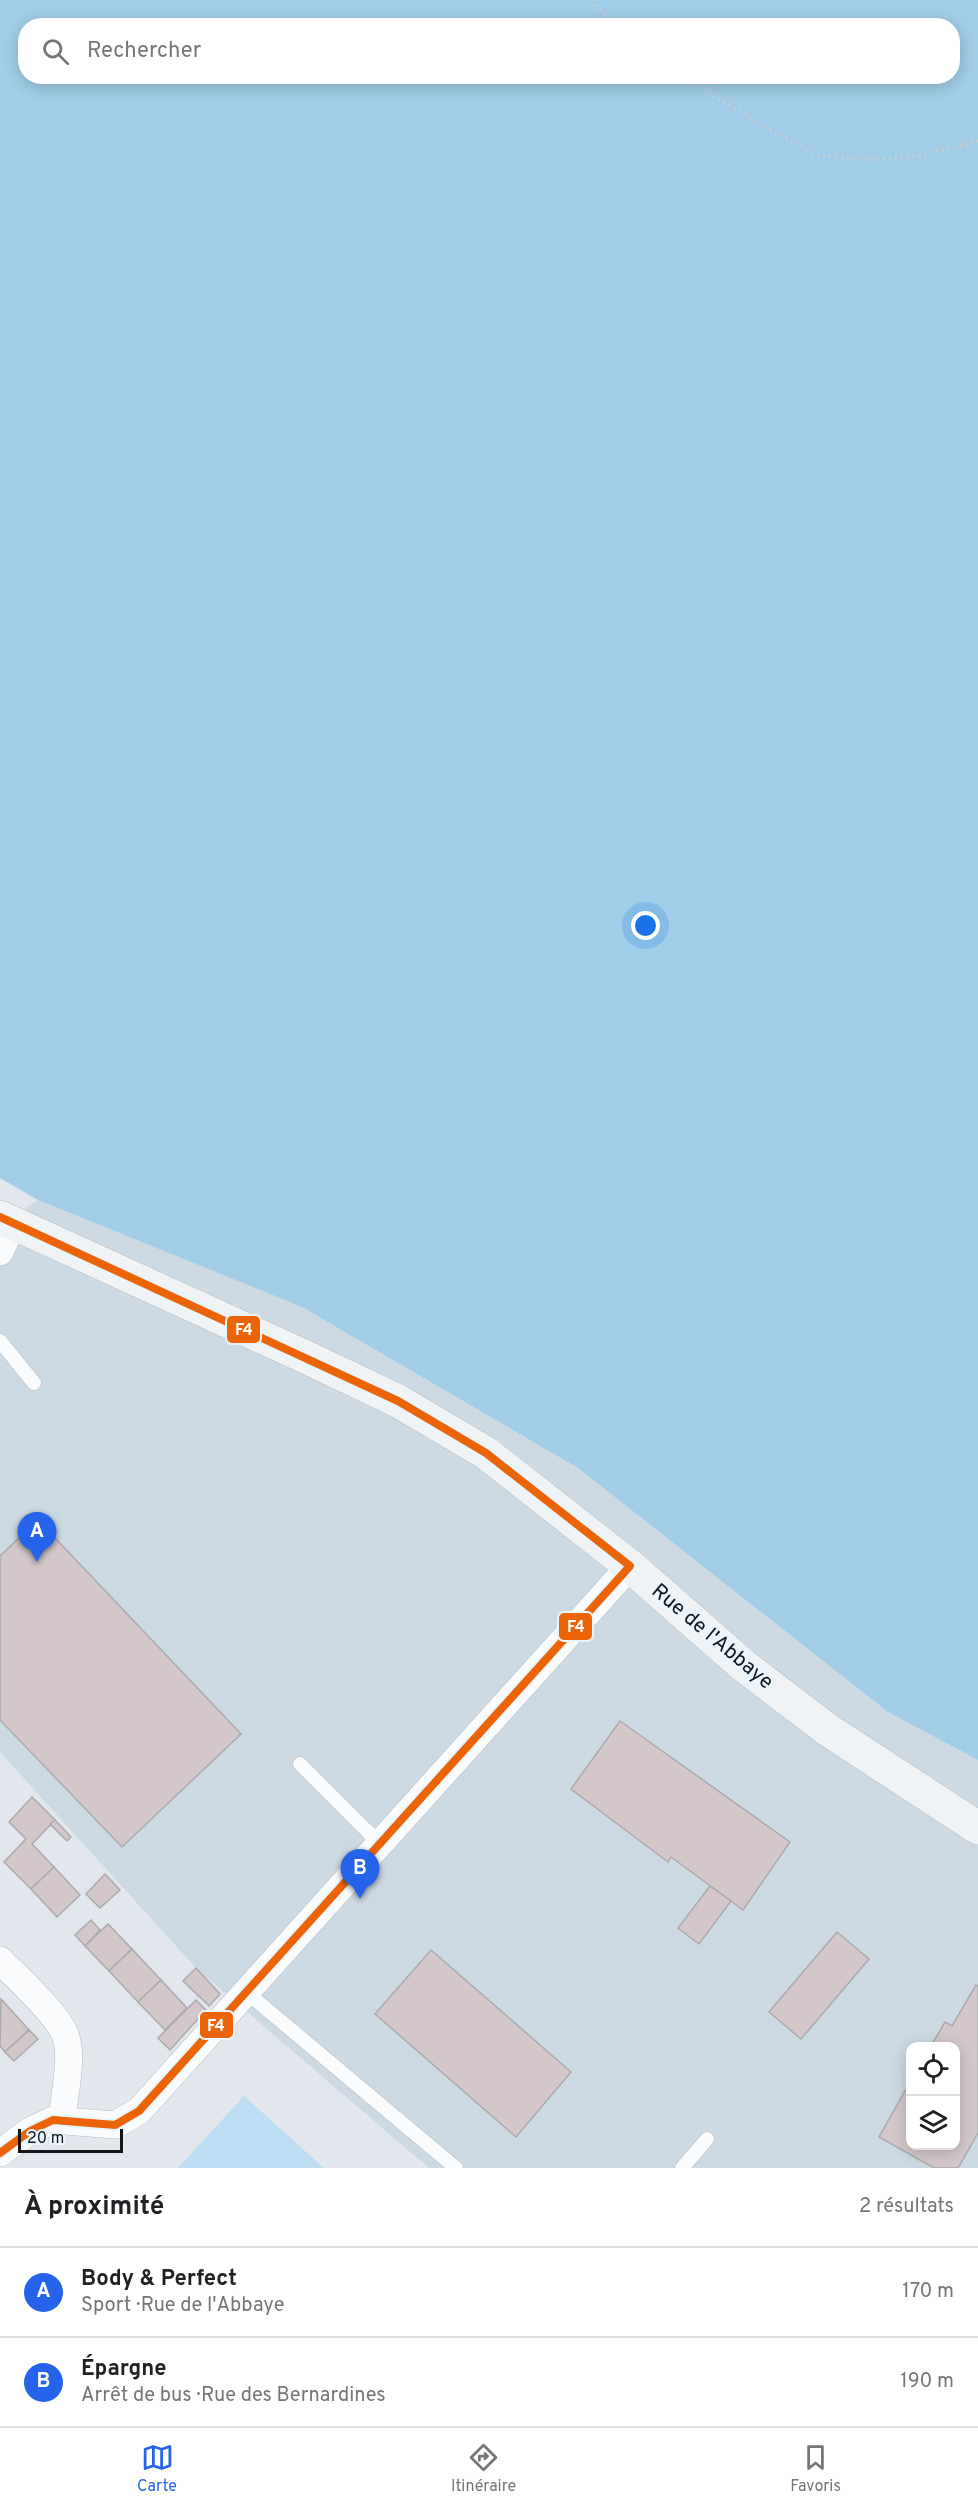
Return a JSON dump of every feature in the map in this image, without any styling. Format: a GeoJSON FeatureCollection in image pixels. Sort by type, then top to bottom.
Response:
{"type":"FeatureCollection","features":[{"type":"Feature","properties":{"kind":"street","name":"Rue de l'Abbaye"},"geometry":{"type":"LineString","coordinates":[[4,1231],[310,1359],[398,1401],[486,1453],[630,1566],[744,1666],[828,1730],[978,1828]]}},
{"type":"Feature","properties":{"kind":"street"},"geometry":{"type":"LineString","coordinates":[[0,2153],[30,2131],[53,2120],[115,2125],[139,2111],[630,1566]]}},
{"type":"Feature","properties":{"kind":"street"},"geometry":{"type":"LineString","coordinates":[[0,1960],[56,2019],[66,2036],[68,2053],[62,2120]]}},
{"type":"Feature","properties":{"kind":"lane"},"geometry":{"type":"LineString","coordinates":[[0,1341],[34,1383]]}},
{"type":"Feature","properties":{"kind":"lane"},"geometry":{"type":"LineString","coordinates":[[300,1764],[380,1844]]}},
{"type":"Feature","properties":{"kind":"lane"},"geometry":{"type":"LineString","coordinates":[[245,1991],[456,2168]]}},
{"type":"Feature","properties":{"kind":"lane"},"geometry":{"type":"LineString","coordinates":[[682,2168],[707,2139]]}},
{"type":"Feature","properties":{"kind":"path"},"geometry":{"type":"LineString","coordinates":[[592,0],[608,18]]}},
{"type":"Feature","properties":{"kind":"path"},"geometry":{"type":"LineString","coordinates":[[696,84],[758,123],[817,155],[875,160],[918,156],[978,141]]}},
{"type":"Feature","properties":{"kind":"shaded area"},"geometry":{"type":"Polygon","coordinates":[[[0,0],[978,0],[978,1760],[888,1712],[578,1468],[302,1307],[38,1200],[0,1178],[0,0]]]}},
{"type":"Feature","properties":{"kind":"shaded area"},"geometry":{"type":"Polygon","coordinates":[[[38,1200],[302,1307],[578,1468],[888,1712],[978,1760],[978,2168],[429,2168],[196,1968],[0,1752],[0,1225],[38,1200]]]}},
{"type":"Feature","properties":{"kind":"shaded area"},"geometry":{"type":"Polygon","coordinates":[[[244,2096],[324,2168],[178,2168],[244,2096]]]}},
{"type":"Feature","properties":{"kind":"building"},"geometry":{"type":"Polygon","coordinates":[[[38,1520],[241,1734],[122,1847],[0,1720],[0,1556],[38,1520]]]}},
{"type":"Feature","properties":{"kind":"building"},"geometry":{"type":"Polygon","coordinates":[[[620,1721],[790,1842],[743,1910],[671,1857],[668,1862],[571,1789],[620,1721]]]}},
{"type":"Feature","properties":{"kind":"building"},"geometry":{"type":"Polygon","coordinates":[[[32,1797],[55,1820],[32,1844],[54,1867],[31,1889],[4,1862],[26,1839],[9,1822],[32,1797]]]}},
{"type":"Feature","properties":{"kind":"building"},"geometry":{"type":"Polygon","coordinates":[[[55,1820],[71,1837],[67,1841],[50,1824],[55,1820]]]}},
{"type":"Feature","properties":{"kind":"building"},"geometry":{"type":"Polygon","coordinates":[[[54,1867],[80,1895],[57,1917],[31,1889],[54,1867]]]}},
{"type":"Feature","properties":{"kind":"building"},"geometry":{"type":"Polygon","coordinates":[[[105,1874],[120,1890],[100,1908],[86,1894],[105,1874]]]}},
{"type":"Feature","properties":{"kind":"building"},"geometry":{"type":"Polygon","coordinates":[[[710,1886],[731,1901],[699,1944],[678,1928],[710,1886]]]}},
{"type":"Feature","properties":{"kind":"building"},"geometry":{"type":"Polygon","coordinates":[[[91,1920],[100,1930],[85,1946],[75,1935],[91,1920]]]}},
{"type":"Feature","properties":{"kind":"building"},"geometry":{"type":"Polygon","coordinates":[[[108,1924],[132,1949],[109,1971],[85,1946],[108,1924]]]}},
{"type":"Feature","properties":{"kind":"building"},"geometry":{"type":"Polygon","coordinates":[[[837,1932],[869,1959],[801,2039],[769,2012],[837,1932]]]}},
{"type":"Feature","properties":{"kind":"building"},"geometry":{"type":"Polygon","coordinates":[[[132,1949],[161,1980],[138,2002],[109,1971],[132,1949]]]}},
{"type":"Feature","properties":{"kind":"building"},"geometry":{"type":"Polygon","coordinates":[[[431,1950],[571,2072],[516,2137],[375,2014],[431,1950]]]}},
{"type":"Feature","properties":{"kind":"building"},"geometry":{"type":"Polygon","coordinates":[[[196,1968],[220,1994],[209,2006],[183,1981],[196,1968]]]}},
{"type":"Feature","properties":{"kind":"building"},"geometry":{"type":"Polygon","coordinates":[[[161,1980],[187,2008],[165,2030],[138,2002],[161,1980]]]}},
{"type":"Feature","properties":{"kind":"building"},"geometry":{"type":"Polygon","coordinates":[[[976,1985],[978,1986],[978,2133],[958,2168],[934,2168],[879,2137],[906,2089],[906,2150],[960,2150],[960,2042],[933,2042],[945,2022],[952,2026],[976,1985]]]}},
{"type":"Feature","properties":{"kind":"building"},"geometry":{"type":"Polygon","coordinates":[[[1,1999],[29,2030],[5,2052],[0,2046],[1,1999]]]}},
{"type":"Feature","properties":{"kind":"building"},"geometry":{"type":"Polygon","coordinates":[[[196,2000],[206,2010],[170,2050],[158,2038],[196,2000]]]}},
{"type":"Feature","properties":{"kind":"building"},"geometry":{"type":"Polygon","coordinates":[[[29,2030],[38,2039],[14,2061],[5,2052],[29,2030]]]}},
{"type":"Feature","properties":{"kind":"transit line","name":"F4"},"geometry":{"type":"LineString","coordinates":[[0,1217],[398,1401],[486,1453],[630,1566],[139,2111],[115,2125],[53,2120],[30,2131],[0,2153]]}},
{"type":"Feature","properties":{"kind":"place","name":"Body & Perfect"},"geometry":{"type":"Point","coordinates":[37,1562]}},
{"type":"Feature","properties":{"kind":"place","name":"Épargne"},"geometry":{"type":"Point","coordinates":[360,1899]}}]}
